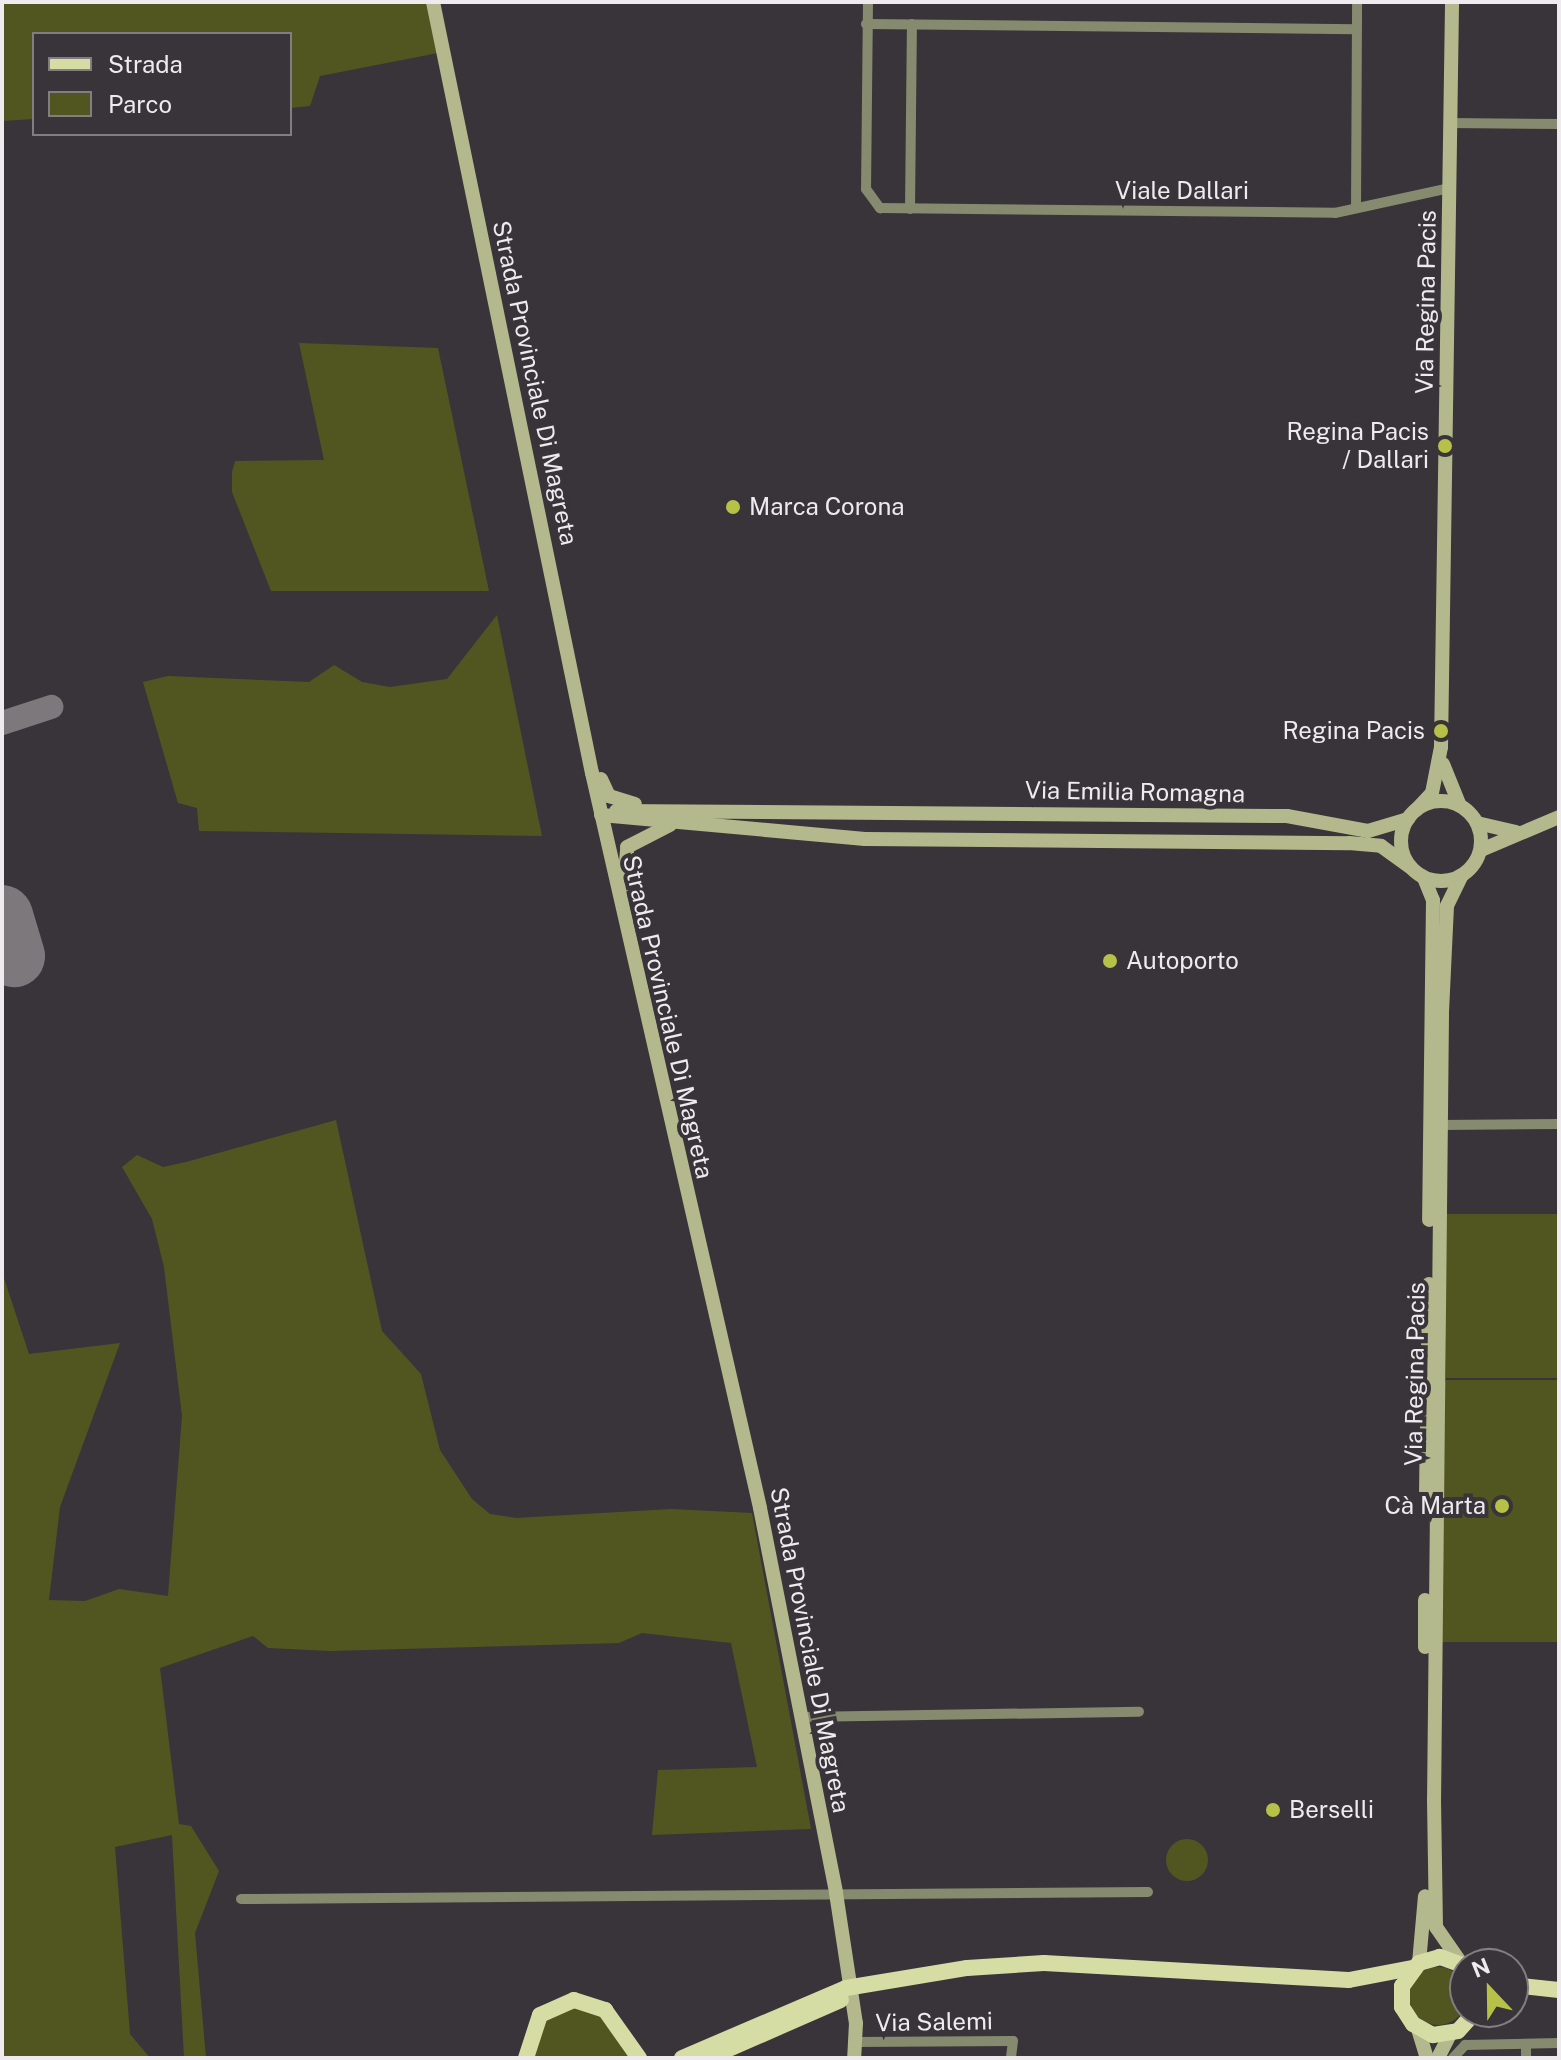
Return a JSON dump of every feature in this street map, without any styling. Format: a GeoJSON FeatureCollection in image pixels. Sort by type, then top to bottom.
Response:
{"type":"FeatureCollection","features":[{"type":"Feature","properties":{"kind":"main road"},"geometry":{"type":"LineString","coordinates":[[1349,1980],[1440,1957],[1449,1960]]}},
{"type":"Feature","properties":{"kind":"main road"},"geometry":{"type":"LineString","coordinates":[[682,2058],[839,1995],[915,1978],[1044,1963],[1349,1980],[1380,1988],[1402,2007],[1418,2029],[1450,2034],[1457,2028]]}},
{"type":"Feature","properties":{"kind":"main road"},"geometry":{"type":"LineString","coordinates":[[1402,2007],[1402,1986],[1416,1965]]}},
{"type":"Feature","properties":{"kind":"main road"},"geometry":{"type":"LineString","coordinates":[[1529,1987],[1555,1989]]}},
{"type":"Feature","properties":{"kind":"main road"},"geometry":{"type":"LineString","coordinates":[[1529,1991],[1555,1989]]}},
{"type":"Feature","properties":{"kind":"main road"},"geometry":{"type":"LineString","coordinates":[[708,2058],[839,1995]]}},
{"type":"Feature","properties":{"kind":"main road"},"geometry":{"type":"LineString","coordinates":[[526,2058],[540,2015],[574,2000],[605,2010],[639,2058]]}},
{"type":"Feature","properties":{"kind":"main road"},"geometry":{"type":"LineString","coordinates":[[728,2058],[766,2029]]}},
{"type":"Feature","properties":{"kind":"street","name":"Strada Provinciale Di Magreta"},"geometry":{"type":"LineString","coordinates":[[433,2],[601,815],[802,1717],[836,1893],[857,2042],[852,2058]]}},
{"type":"Feature","properties":{"kind":"street"},"geometry":{"type":"LineString","coordinates":[[868,2],[866,24],[1356,29]]}},
{"type":"Feature","properties":{"kind":"street"},"geometry":{"type":"LineString","coordinates":[[1356,208],[1357,2]]}},
{"type":"Feature","properties":{"kind":"street","name":"Via Regina Pacis"},"geometry":{"type":"LineString","coordinates":[[1452,2],[1441,747],[1446,785],[1460,806]]}},
{"type":"Feature","properties":{"kind":"street","name":"Viale Dallari"},"geometry":{"type":"LineString","coordinates":[[866,24],[866,189],[880,208],[1356,208],[1450,188]]}},
{"type":"Feature","properties":{"kind":"street"},"geometry":{"type":"LineString","coordinates":[[910,209],[912,24]]}},
{"type":"Feature","properties":{"kind":"street"},"geometry":{"type":"LineString","coordinates":[[1450,123],[1559,124]]}},
{"type":"Feature","properties":{"kind":"street"},"geometry":{"type":"LineString","coordinates":[[579,711],[589,720],[606,793],[651,808]]}},
{"type":"Feature","properties":{"kind":"street","name":"Via Regina Pacis"},"geometry":{"type":"LineString","coordinates":[[1412,815],[1432,793],[1441,747]]}},
{"type":"Feature","properties":{"kind":"street","name":"Via Emilia Romagna"},"geometry":{"type":"LineString","coordinates":[[601,815],[651,808],[1287,816],[1368,831],[1412,815],[1437,801],[1460,806]]}},
{"type":"Feature","properties":{"kind":"street"},"geometry":{"type":"LineString","coordinates":[[1460,806],[1477,823],[1516,832]]}},
{"type":"Feature","properties":{"kind":"street"},"geometry":{"type":"LineString","coordinates":[[858,811],[853,826],[865,839]]}},
{"type":"Feature","properties":{"kind":"street","name":"Via Emilia Romagna"},"geometry":{"type":"LineString","coordinates":[[601,815],[865,839],[1349,843],[1381,846],[1424,878]]}},
{"type":"Feature","properties":{"kind":"street"},"geometry":{"type":"LineString","coordinates":[[1410,867],[1401,844],[1412,815]]}},
{"type":"Feature","properties":{"kind":"street"},"geometry":{"type":"LineString","coordinates":[[1424,878],[1461,877],[1481,850],[1516,832],[1559,817]]}},
{"type":"Feature","properties":{"kind":"street"},"geometry":{"type":"LineString","coordinates":[[629,944],[622,873],[627,847],[682,822]]}},
{"type":"Feature","properties":{"kind":"street"},"geometry":{"type":"LineString","coordinates":[[1477,823],[1481,850]]}},
{"type":"Feature","properties":{"kind":"street","name":"Via Regina Pacis"},"geometry":{"type":"LineString","coordinates":[[1449,1950],[1440,1940],[1435,1914],[1441,1125],[1447,906],[1461,877]]}},
{"type":"Feature","properties":{"kind":"street","name":"Via Regina Pacis"},"geometry":{"type":"LineString","coordinates":[[1416,1965],[1433,900],[1424,878]]}},
{"type":"Feature","properties":{"kind":"street"},"geometry":{"type":"LineString","coordinates":[[1441,1125],[1559,1124]]}},
{"type":"Feature","properties":{"kind":"street"},"geometry":{"type":"LineString","coordinates":[[802,1717],[1139,1712]]}},
{"type":"Feature","properties":{"kind":"street"},"geometry":{"type":"LineString","coordinates":[[241,1899],[1148,1892]]}},
{"type":"Feature","properties":{"kind":"street"},"geometry":{"type":"LineString","coordinates":[[1418,2029],[1427,2058]]}},
{"type":"Feature","properties":{"kind":"street"},"geometry":{"type":"LineString","coordinates":[[1438,2058],[1450,2034]]}},
{"type":"Feature","properties":{"kind":"street","name":"Via Salemi"},"geometry":{"type":"LineString","coordinates":[[857,2042],[1013,2041],[1011,2058]]}},
{"type":"Feature","properties":{"kind":"street"},"geometry":{"type":"LineString","coordinates":[[1453,2058],[1465,2045],[1559,2043]]}},
{"type":"Feature","properties":{"kind":"street"},"geometry":{"type":"LineString","coordinates":[[1526,2044],[1526,2058]]}},
{"type":"Feature","properties":{"kind":"green space"},"geometry":{"type":"Polygon","coordinates":[[[2,2],[427,2],[438,53],[320,76],[310,106],[292,108],[292,32],[32,32],[32,119],[2,121],[2,2]]]}},
{"type":"Feature","properties":{"kind":"green space"},"geometry":{"type":"Polygon","coordinates":[[[299,343],[438,348],[489,591],[271,591],[232,492],[232,472],[235,461],[324,460],[299,343]]]}},
{"type":"Feature","properties":{"kind":"green space"},"geometry":{"type":"Polygon","coordinates":[[[497,615],[542,836],[199,831],[197,808],[178,803],[143,682],[168,676],[309,682],[334,665],[362,682],[390,687],[447,679],[497,615]]]}},
{"type":"Feature","properties":{"kind":"green space"},"geometry":{"type":"Polygon","coordinates":[[[336,1120],[382,1331],[421,1374],[440,1450],[472,1499],[490,1514],[516,1518],[671,1509],[752,1513],[811,1829],[652,1835],[658,1770],[757,1767],[731,1643],[642,1633],[619,1643],[331,1651],[268,1648],[253,1636],[160,1668],[179,1824],[191,1826],[219,1871],[195,1933],[206,2058],[184,2058],[172,1835],[115,1847],[130,2034],[150,2058],[2,2058],[2,1272],[29,1354],[120,1343],[60,1507],[49,1600],[85,1601],[119,1589],[168,1596],[182,1416],[164,1267],[152,1219],[122,1167],[137,1155],[163,1167],[186,1162],[336,1120]]]}},
{"type":"Feature","properties":{"kind":"green space"},"geometry":{"type":"Polygon","coordinates":[[[1446,1214],[1559,1214],[1559,1378],[1446,1378],[1446,1214]]]}},
{"type":"Feature","properties":{"kind":"green space","name":"Cà Marta"},"geometry":{"type":"Polygon","coordinates":[[[1446,1380],[1559,1380],[1559,1642],[1442,1642],[1434,1407],[1446,1380]]]}},
{"type":"Feature","properties":{"kind":"green space"},"geometry":{"type":"Polygon","coordinates":[[[1187,1839],[1202,1845],[1208,1860],[1202,1875],[1187,1881],[1172,1875],[1166,1860],[1172,1845],[1187,1839]]]}},
{"type":"Feature","properties":{"kind":"green space"},"geometry":{"type":"Polygon","coordinates":[[[1438,1967],[1449,1969],[1449,2023],[1438,2025],[1417,2017],[1409,1996],[1417,1975],[1438,1967]]]}},
{"type":"Feature","properties":{"kind":"green space"},"geometry":{"type":"Polygon","coordinates":[[[571,2007],[603,2015],[632,2058],[532,2058],[541,2022],[571,2007]]]}},
{"type":"Feature","properties":{"kind":"taxiway"},"geometry":{"type":"LineString","coordinates":[[2,723],[51,707]]}},
{"type":"Feature","properties":{"kind":"runway"},"geometry":{"type":"LineString","coordinates":[[2,916],[14,956]]}},
{"type":"Feature","properties":{"kind":"place","name":"Regina Pacis / Dallari"},"geometry":{"type":"Point","coordinates":[1445,446]}},
{"type":"Feature","properties":{"kind":"place","name":"Marca Corona"},"geometry":{"type":"Point","coordinates":[733,507]}},
{"type":"Feature","properties":{"kind":"place","name":"Regina Pacis"},"geometry":{"type":"Point","coordinates":[1441,731]}},
{"type":"Feature","properties":{"kind":"place","name":"Autoporto"},"geometry":{"type":"Point","coordinates":[1110,961]}},
{"type":"Feature","properties":{"kind":"place","name":"Cà Marta"},"geometry":{"type":"Point","coordinates":[1502,1506]}},
{"type":"Feature","properties":{"kind":"place","name":"Berselli"},"geometry":{"type":"Point","coordinates":[1273,1810]}}]}
